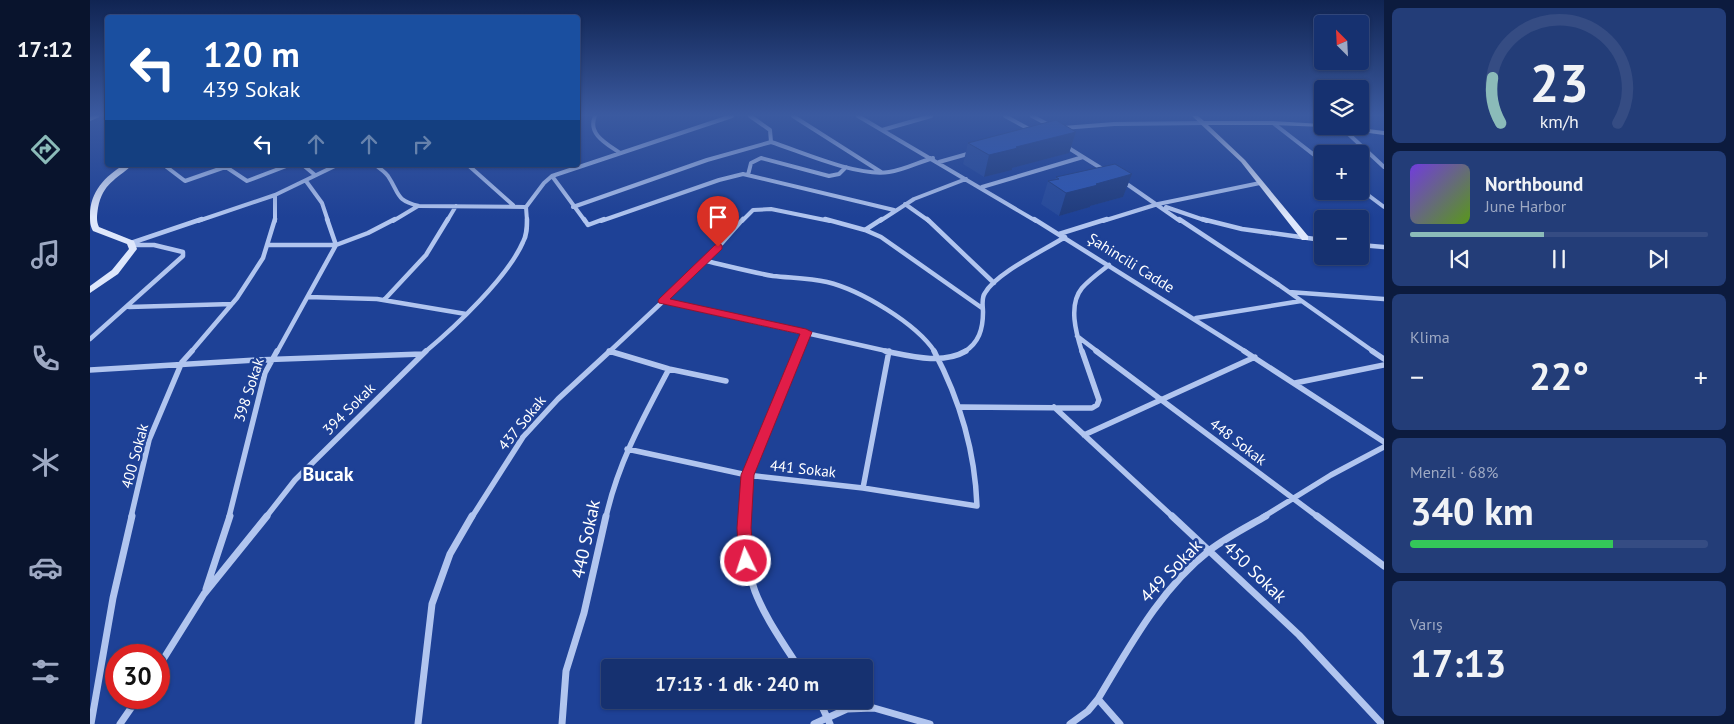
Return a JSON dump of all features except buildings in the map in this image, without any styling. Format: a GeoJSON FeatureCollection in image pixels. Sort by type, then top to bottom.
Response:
{"type":"FeatureCollection","features":[{"type":"Feature","properties":{"kind":"street"},"geometry":{"type":"LineString","coordinates":[[616,150],[620,153]]}},
{"type":"Feature","properties":{"kind":"street"},"geometry":{"type":"LineString","coordinates":[[580,167],[630,150]]}},
{"type":"Feature","properties":{"kind":"street"},"geometry":{"type":"LineString","coordinates":[[573,207],[740,150]]}},
{"type":"Feature","properties":{"kind":"street"},"geometry":{"type":"LineString","coordinates":[[793,150],[846,168],[882,173],[932,158]]}},
{"type":"Feature","properties":{"kind":"street"},"geometry":{"type":"LineString","coordinates":[[846,150],[882,173]]}},
{"type":"Feature","properties":{"kind":"street","name":"Şahincili Cadde"},"geometry":{"type":"LineString","coordinates":[[917,150],[1109,264],[1384,442]]}},
{"type":"Feature","properties":{"kind":"street"},"geometry":{"type":"LineString","coordinates":[[1071,150],[1108,173]]}},
{"type":"Feature","properties":{"kind":"street"},"geometry":{"type":"LineString","coordinates":[[1233,150],[1305,238]]}},
{"type":"Feature","properties":{"kind":"street"},"geometry":{"type":"LineString","coordinates":[[1365,150],[1384,167]]}},
{"type":"Feature","properties":{"kind":"street"},"geometry":{"type":"LineString","coordinates":[[940,162],[975,152]]}},
{"type":"Feature","properties":{"kind":"street"},"geometry":{"type":"LineString","coordinates":[[982,188],[1083,157]]}},
{"type":"Feature","properties":{"kind":"street"},"geometry":{"type":"LineString","coordinates":[[748,175],[752,163],[761,158],[829,176],[839,174],[846,168]]}},
{"type":"Feature","properties":{"kind":"street"},"geometry":{"type":"LineString","coordinates":[[90,339],[129,307],[183,256],[183,252],[154,245],[131,244],[96,230],[93,220],[97,194],[107,180],[126,167]]}},
{"type":"Feature","properties":{"kind":"street"},"geometry":{"type":"LineString","coordinates":[[167,167],[185,181],[226,167],[247,181],[284,167]]}},
{"type":"Feature","properties":{"kind":"street"},"geometry":{"type":"LineString","coordinates":[[305,167],[315,175]]}},
{"type":"Feature","properties":{"kind":"street"},"geometry":{"type":"LineString","coordinates":[[131,244],[275,195],[333,167]]}},
{"type":"Feature","properties":{"kind":"street"},"geometry":{"type":"LineString","coordinates":[[378,167],[387,174],[393,190],[403,202],[419,206],[526,207],[544,183],[552,176],[579,167]]}},
{"type":"Feature","properties":{"kind":"street"},"geometry":{"type":"LineString","coordinates":[[470,167],[513,206]]}},
{"type":"Feature","properties":{"kind":"street"},"geometry":{"type":"LineString","coordinates":[[552,176],[588,225],[737,175],[748,175],[894,210]]}},
{"type":"Feature","properties":{"kind":"street"},"geometry":{"type":"LineString","coordinates":[[1116,178],[1158,204],[1197,233],[1279,285],[1384,359]]}},
{"type":"Feature","properties":{"kind":"street"},"geometry":{"type":"LineString","coordinates":[[966,179],[929,192],[905,204],[865,230],[903,252],[982,308]]}},
{"type":"Feature","properties":{"kind":"street"},"geometry":{"type":"LineString","coordinates":[[306,181],[322,203],[336,245]]}},
{"type":"Feature","properties":{"kind":"street"},"geometry":{"type":"LineString","coordinates":[[1059,234],[1158,204],[1260,183]]}},
{"type":"Feature","properties":{"kind":"street","name":"400 Sokak"},"geometry":{"type":"LineString","coordinates":[[90,724],[113,598],[149,440],[182,362],[232,304],[263,258],[276,216],[275,195]]}},
{"type":"Feature","properties":{"kind":"street"},"geometry":{"type":"LineString","coordinates":[[1369,196],[1384,207]]}},
{"type":"Feature","properties":{"kind":"street"},"geometry":{"type":"LineString","coordinates":[[905,204],[952,240],[994,283]]}},
{"type":"Feature","properties":{"kind":"street"},"geometry":{"type":"LineString","coordinates":[[1158,204],[1197,219],[1314,239]]}},
{"type":"Feature","properties":{"kind":"street"},"geometry":{"type":"LineString","coordinates":[[268,246],[336,245],[374,231],[419,206]]}},
{"type":"Feature","properties":{"kind":"street"},"geometry":{"type":"LineString","coordinates":[[384,300],[426,255],[456,206]]}},
{"type":"Feature","properties":{"kind":"street","name":"394 Sokak"},"geometry":{"type":"LineString","coordinates":[[170,648],[204,594],[295,480],[366,412],[422,354],[450,331],[499,278],[518,252],[527,229],[526,207]]}},
{"type":"Feature","properties":{"kind":"street","name":"437 Sokak"},"geometry":{"type":"LineString","coordinates":[[418,724],[432,604],[450,554],[523,437],[558,399],[706,261],[749,213],[754,210],[763,209],[816,217],[865,230]]}},
{"type":"Feature","properties":{"kind":"street"},"geometry":{"type":"LineString","coordinates":[[663,301],[914,357],[950,357],[971,349],[980,336],[983,294],[994,283],[1065,237]]}},
{"type":"Feature","properties":{"kind":"street"},"geometry":{"type":"LineString","coordinates":[[90,290],[124,263],[133,249],[131,244]]}},
{"type":"Feature","properties":{"kind":"street","name":"398 Sokak"},"geometry":{"type":"LineString","coordinates":[[204,594],[232,508],[265,373],[336,245]]}},
{"type":"Feature","properties":{"kind":"street"},"geometry":{"type":"LineString","coordinates":[[1369,246],[1384,248]]}},
{"type":"Feature","properties":{"kind":"street"},"geometry":{"type":"LineString","coordinates":[[706,261],[750,272],[831,283],[867,298],[911,328],[930,345],[961,407],[1092,408],[1098,405],[1099,400],[1077,336],[1075,309],[1078,292],[1109,264]]}},
{"type":"Feature","properties":{"kind":"street"},"geometry":{"type":"LineString","coordinates":[[1288,292],[1384,299]]}},
{"type":"Feature","properties":{"kind":"street"},"geometry":{"type":"LineString","coordinates":[[308,297],[384,300],[466,314]]}},
{"type":"Feature","properties":{"kind":"street"},"geometry":{"type":"LineString","coordinates":[[1195,318],[1301,300]]}},
{"type":"Feature","properties":{"kind":"street"},"geometry":{"type":"LineString","coordinates":[[129,307],[232,304]]}},
{"type":"Feature","properties":{"kind":"street"},"geometry":{"type":"LineString","coordinates":[[793,659],[762,610],[751,585],[746,561],[744,528],[748,475],[806,332]]}},
{"type":"Feature","properties":{"kind":"street","name":"448 Sokak"},"geometry":{"type":"LineString","coordinates":[[1077,336],[1384,566]]}},
{"type":"Feature","properties":{"kind":"street"},"geometry":{"type":"LineString","coordinates":[[863,488],[889,350]]}},
{"type":"Feature","properties":{"kind":"street"},"geometry":{"type":"LineString","coordinates":[[609,351],[669,369],[726,381]]}},
{"type":"Feature","properties":{"kind":"street"},"geometry":{"type":"LineString","coordinates":[[90,370],[182,362],[422,354]]}},
{"type":"Feature","properties":{"kind":"street"},"geometry":{"type":"LineString","coordinates":[[1084,434],[1162,401],[1255,357]]}},
{"type":"Feature","properties":{"kind":"street"},"geometry":{"type":"LineString","coordinates":[[1295,383],[1384,365]]}},
{"type":"Feature","properties":{"kind":"street","name":"440 Sokak"},"geometry":{"type":"LineString","coordinates":[[562,724],[566,670],[584,613],[610,498],[627,449],[669,369]]}},
{"type":"Feature","properties":{"kind":"street","name":"441 Sokak"},"geometry":{"type":"LineString","coordinates":[[627,449],[748,475],[863,488],[977,506],[977,481],[974,458],[961,407]]}},
{"type":"Feature","properties":{"kind":"street","name":"450 Sokak"},"geometry":{"type":"LineString","coordinates":[[1054,407],[1210,550],[1299,635],[1382,724]]}},
{"type":"Feature","properties":{"kind":"street","name":"449 Sokak"},"geometry":{"type":"LineString","coordinates":[[1070,724],[1088,711],[1098,699],[1147,617],[1210,550],[1331,476],[1384,447]]}},
{"type":"Feature","properties":{"kind":"street"},"geometry":{"type":"LineString","coordinates":[[1098,699],[1120,724]]}},
{"type":"Feature","properties":{"kind":"street"},"geometry":{"type":"LineString","coordinates":[[814,724],[829,721],[847,709],[874,708],[930,724]]}},
{"type":"Feature","properties":{"kind":"street"},"geometry":{"type":"LineString","coordinates":[[120,724],[130,709]]}},
{"type":"Feature","properties":{"kind":"street"},"geometry":{"type":"LineString","coordinates":[[823,709],[829,721]]}},
{"type":"Feature","properties":{"kind":"district","name":"Bucak"},"geometry":{"type":"Point","coordinates":[328,474]}},
{"type":"Feature","properties":{"kind":"route"},"geometry":{"type":"LineString","coordinates":[[718,247],[706,261],[663,301],[806,332],[748,475],[744,528],[746,561]]}}]}
